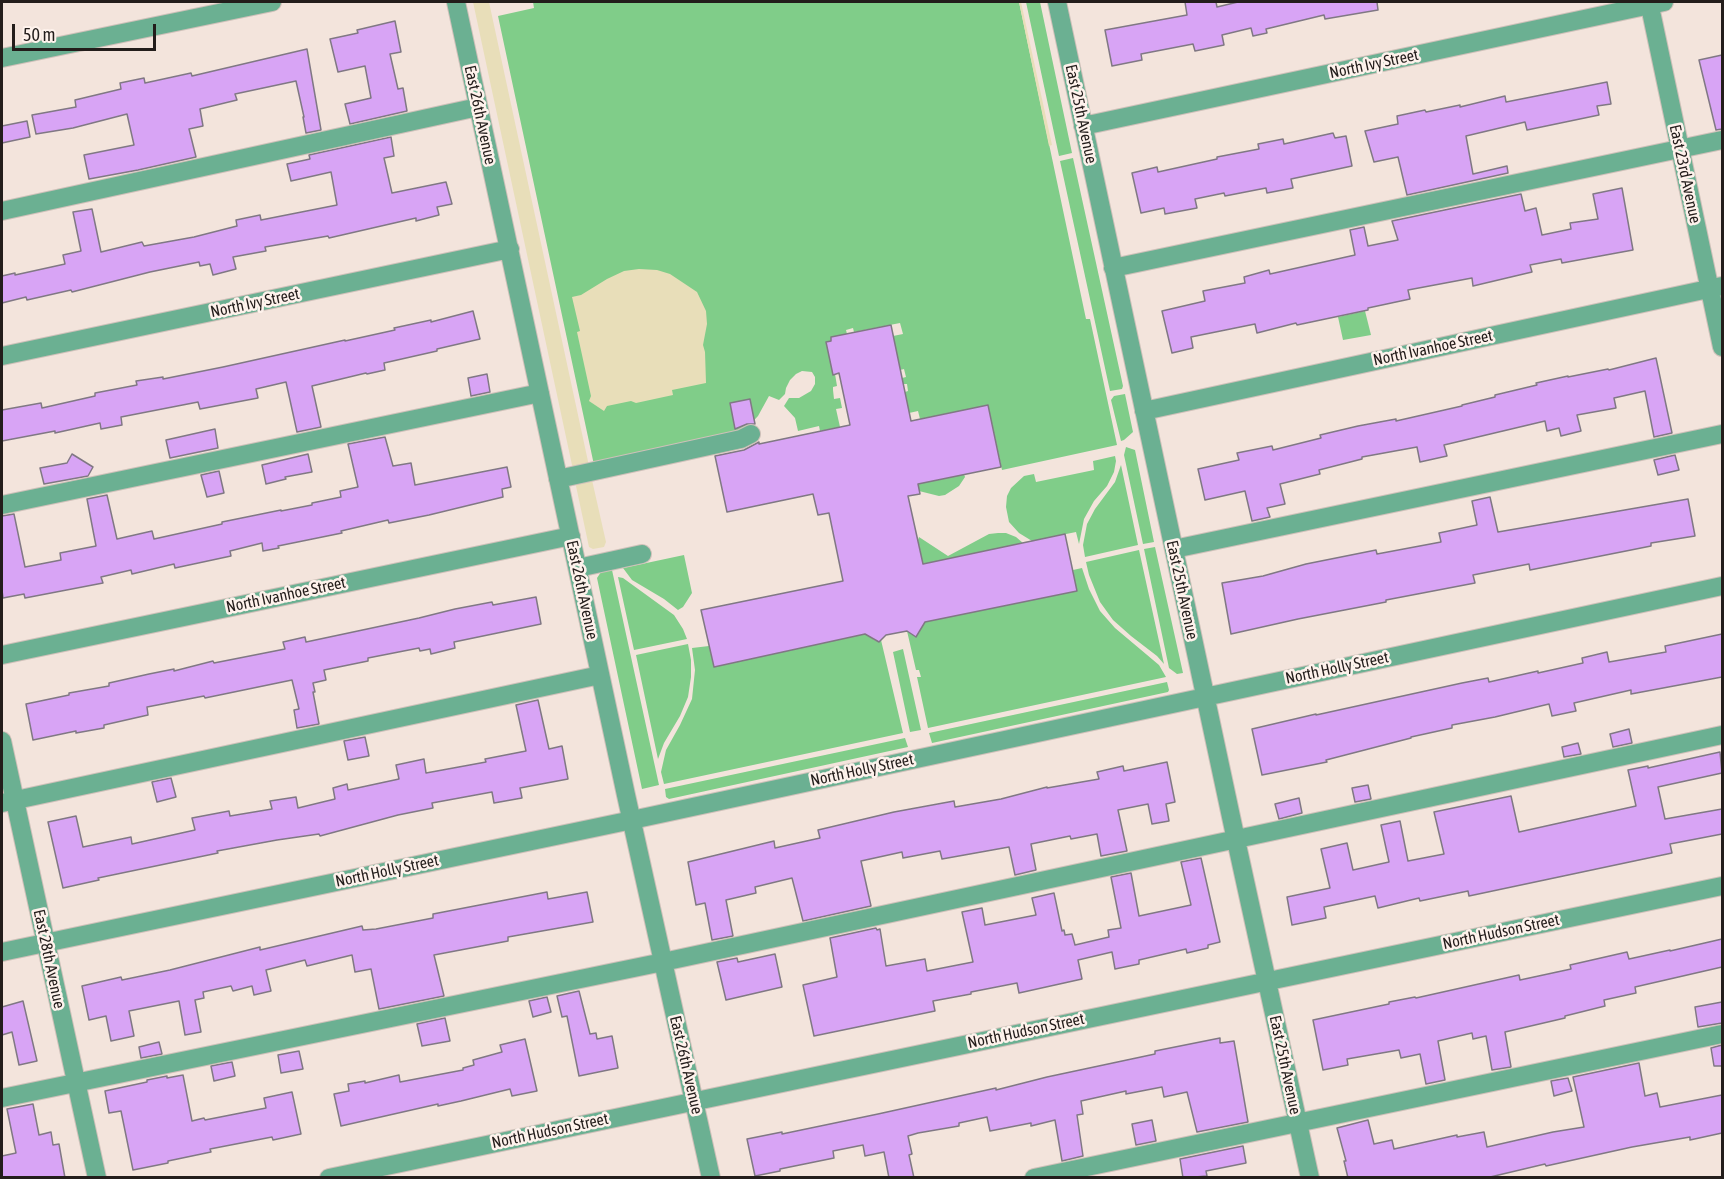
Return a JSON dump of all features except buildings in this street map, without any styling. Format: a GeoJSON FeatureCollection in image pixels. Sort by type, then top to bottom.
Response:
{"type":"FeatureCollection","features":[{"type":"Feature","properties":{"kind":"street"},"geometry":{"type":"LineString","coordinates":[[2,58],[272,2]]}},
{"type":"Feature","properties":{"kind":"street","name":"East 26th Avenue"},"geometry":{"type":"LineString","coordinates":[[456,2],[600,675],[711,1178]]}},
{"type":"Feature","properties":{"kind":"street","name":"East 25th Avenue"},"geometry":{"type":"LineString","coordinates":[[1057,2],[1310,1178]]}},
{"type":"Feature","properties":{"kind":"street","name":"North Ivy Street"},"geometry":{"type":"LineString","coordinates":[[1083,126],[1654,3]]}},
{"type":"Feature","properties":{"kind":"street","name":"East 23rd Avenue"},"geometry":{"type":"LineString","coordinates":[[1654,3],[1680,149],[1716,288],[1722,347]]}},
{"type":"Feature","properties":{"kind":"street"},"geometry":{"type":"LineString","coordinates":[[2,211],[478,107]]}},
{"type":"Feature","properties":{"kind":"street"},"geometry":{"type":"LineString","coordinates":[[1113,268],[1722,140]]}},
{"type":"Feature","properties":{"kind":"street","name":"North Ivy Street"},"geometry":{"type":"LineString","coordinates":[[2,356],[510,249]]}},
{"type":"Feature","properties":{"kind":"street","name":"North Ivanhoe Street"},"geometry":{"type":"LineString","coordinates":[[1144,411],[1716,288]]}},
{"type":"Feature","properties":{"kind":"street"},"geometry":{"type":"LineString","coordinates":[[2,505],[540,393]]}},
{"type":"Feature","properties":{"kind":"street"},"geometry":{"type":"LineString","coordinates":[[558,479],[741,439],[751,434]]}},
{"type":"Feature","properties":{"kind":"street"},"geometry":{"type":"LineString","coordinates":[[1174,549],[1722,434]]}},
{"type":"Feature","properties":{"kind":"street","name":"North Ivanhoe Street"},"geometry":{"type":"LineString","coordinates":[[2,655],[571,536]]}},
{"type":"Feature","properties":{"kind":"street"},"geometry":{"type":"LineString","coordinates":[[578,568],[642,554]]}},
{"type":"Feature","properties":{"kind":"street","name":"North Holly Street"},"geometry":{"type":"LineString","coordinates":[[2,952],[632,820],[1722,586]]}},
{"type":"Feature","properties":{"kind":"street"},"geometry":{"type":"LineString","coordinates":[[8,802],[600,675]]}},
{"type":"Feature","properties":{"kind":"street"},"geometry":{"type":"LineString","coordinates":[[2,1098],[663,962],[1722,735]]}},
{"type":"Feature","properties":{"kind":"street","name":"East 28th Avenue"},"geometry":{"type":"LineString","coordinates":[[2,741],[8,802],[45,943],[97,1178]]}},
{"type":"Feature","properties":{"kind":"street","name":"North Hudson Street"},"geometry":{"type":"LineString","coordinates":[[329,1178],[1722,886]]}},
{"type":"Feature","properties":{"kind":"street"},"geometry":{"type":"LineString","coordinates":[[1034,1178],[1722,1034]]}},
{"type":"Feature","properties":{"kind":"green space"},"geometry":{"type":"Polygon","coordinates":[[[533,2],[1019,2],[1086,319],[1090,319],[1117,445],[1002,470],[988,405],[920,419],[918,411],[909,413],[905,392],[908,391],[907,384],[903,384],[902,378],[906,377],[904,369],[900,370],[893,336],[903,334],[900,323],[854,332],[853,328],[846,330],[847,334],[831,337],[833,375],[835,374],[837,386],[833,387],[834,399],[840,398],[842,408],[836,409],[840,427],[820,431],[819,426],[798,431],[795,418],[784,406],[789,398],[799,398],[811,391],[815,384],[812,372],[802,371],[790,380],[785,394],[779,400],[769,396],[758,416],[745,430],[594,465],[498,16],[534,8],[533,2]]]}},
{"type":"Feature","properties":{"kind":"green space"},"geometry":{"type":"Polygon","coordinates":[[[1026,2],[1040,2],[1072,153],[1059,156],[1026,2]]]}},
{"type":"Feature","properties":{"kind":"green space"},"geometry":{"type":"Polygon","coordinates":[[[1073,158],[1122,389],[1110,391],[1060,161],[1073,158]]]}},
{"type":"Feature","properties":{"kind":"green space"},"geometry":{"type":"Polygon","coordinates":[[[1365,311],[1371,335],[1343,340],[1338,317],[1365,311]]]}},
{"type":"Feature","properties":{"kind":"green space"},"geometry":{"type":"Polygon","coordinates":[[[1125,394],[1133,432],[1121,441],[1111,400],[1114,396],[1125,394]]]}},
{"type":"Feature","properties":{"kind":"green space"},"geometry":{"type":"Polygon","coordinates":[[[1126,447],[1135,450],[1154,542],[1143,544],[1124,455],[1126,447]]]}},
{"type":"Feature","properties":{"kind":"green space"},"geometry":{"type":"Polygon","coordinates":[[[1115,456],[1114,472],[1084,519],[1079,544],[1076,532],[1032,541],[1019,533],[1009,522],[1006,507],[1007,496],[1011,488],[1024,476],[1034,474],[1036,482],[1094,470],[1093,461],[1115,456]]]}},
{"type":"Feature","properties":{"kind":"green space"},"geometry":{"type":"Polygon","coordinates":[[[1121,465],[1138,545],[1085,557],[1083,545],[1087,524],[1115,482],[1121,465]]]}},
{"type":"Feature","properties":{"kind":"green space"},"geometry":{"type":"Polygon","coordinates":[[[964,474],[965,477],[959,486],[945,495],[939,496],[919,491],[918,484],[964,474]]]}},
{"type":"Feature","properties":{"kind":"green space"},"geometry":{"type":"Polygon","coordinates":[[[998,533],[1016,537],[1023,543],[923,564],[919,537],[948,556],[989,534],[998,533]]]}},
{"type":"Feature","properties":{"kind":"green space"},"geometry":{"type":"Polygon","coordinates":[[[1155,547],[1183,673],[1177,674],[1169,668],[1144,549],[1155,547]]]}},
{"type":"Feature","properties":{"kind":"green space"},"geometry":{"type":"Polygon","coordinates":[[[1139,550],[1164,664],[1113,620],[1100,602],[1086,562],[1139,550]]]}},
{"type":"Feature","properties":{"kind":"green space"},"geometry":{"type":"Polygon","coordinates":[[[684,555],[692,593],[683,607],[678,610],[632,580],[623,568],[684,555]]]}},
{"type":"Feature","properties":{"kind":"green space"},"geometry":{"type":"Polygon","coordinates":[[[1082,568],[1100,611],[1115,628],[1159,665],[1166,677],[928,728],[917,677],[921,677],[919,670],[916,670],[907,631],[913,635],[919,633],[920,623],[1076,591],[1073,570],[1082,568]]]}},
{"type":"Feature","properties":{"kind":"green space"},"geometry":{"type":"Polygon","coordinates":[[[612,570],[659,785],[642,789],[597,578],[601,572],[612,570]]]}},
{"type":"Feature","properties":{"kind":"green space"},"geometry":{"type":"Polygon","coordinates":[[[618,577],[623,578],[674,615],[687,639],[634,650],[618,577]]]}},
{"type":"Feature","properties":{"kind":"green space"},"geometry":{"type":"Polygon","coordinates":[[[869,633],[870,637],[876,641],[881,640],[903,733],[664,784],[661,772],[666,750],[692,699],[695,670],[692,648],[709,646],[714,667],[869,633]]]}},
{"type":"Feature","properties":{"kind":"green space"},"geometry":{"type":"Polygon","coordinates":[[[688,644],[691,677],[688,697],[658,759],[636,655],[688,644]]]}},
{"type":"Feature","properties":{"kind":"green space"},"geometry":{"type":"Polygon","coordinates":[[[903,649],[921,730],[910,732],[893,652],[903,649]]]}},
{"type":"Feature","properties":{"kind":"green space"},"geometry":{"type":"Polygon","coordinates":[[[1167,682],[1168,692],[932,743],[929,733],[1167,682]]]}},
{"type":"Feature","properties":{"kind":"green space"},"geometry":{"type":"Polygon","coordinates":[[[905,738],[908,747],[669,799],[666,797],[665,789],[905,738]]]}},
{"type":"Feature","properties":{"kind":"sand"},"geometry":{"type":"Polygon","coordinates":[[[473,2],[489,2],[589,466],[574,468],[572,465],[473,2]]]}},
{"type":"Feature","properties":{"kind":"sand"},"geometry":{"type":"Polygon","coordinates":[[[1019,2],[1021,2],[1052,145],[1049,146],[1019,2]]]}},
{"type":"Feature","properties":{"kind":"sand"},"geometry":{"type":"Polygon","coordinates":[[[657,270],[670,274],[697,292],[706,311],[707,324],[703,345],[706,383],[672,390],[673,395],[636,403],[631,401],[607,406],[604,411],[589,401],[591,396],[572,297],[581,295],[624,271],[657,270]]]}},
{"type":"Feature","properties":{"kind":"sand"},"geometry":{"type":"Polygon","coordinates":[[[592,480],[606,542],[604,547],[593,549],[589,547],[576,486],[592,480]]]}}]}
